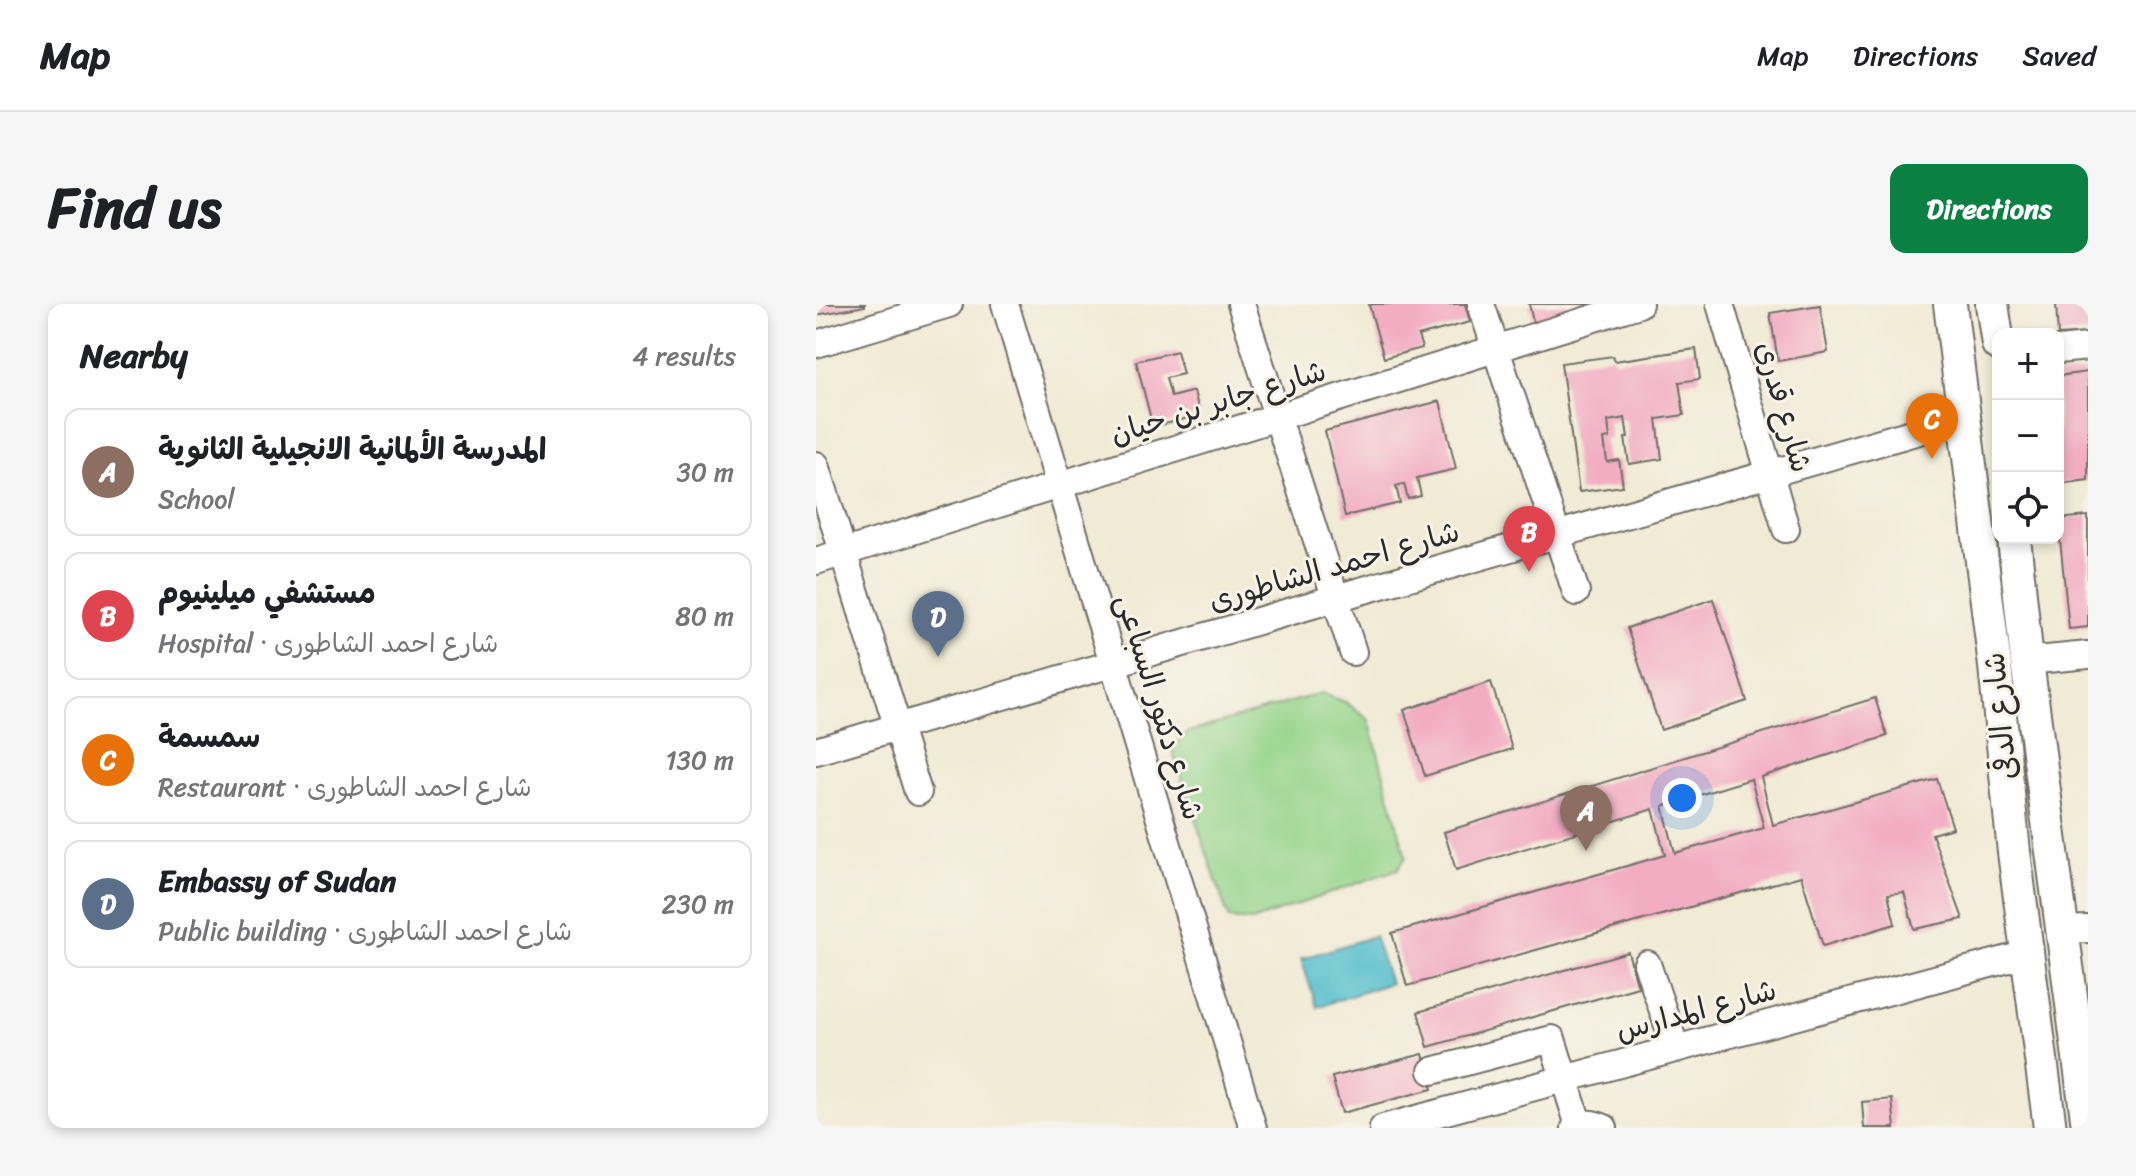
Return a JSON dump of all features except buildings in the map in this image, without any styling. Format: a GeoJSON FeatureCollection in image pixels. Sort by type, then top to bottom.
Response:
{"type":"FeatureCollection","features":[{"type":"Feature","properties":{"kind":"main road","name":"شارع الدقى"},"geometry":{"type":"LineString","coordinates":[[1950,304],[2050,1128]]}},
{"type":"Feature","properties":{"kind":"main road"},"geometry":{"type":"LineString","coordinates":[[1992,304],[1996,328]]}},
{"type":"Feature","properties":{"kind":"main road","name":"شارع الدقى"},"geometry":{"type":"LineString","coordinates":[[2015,544],[2027,661],[2076,929],[2088,1126]]}},
{"type":"Feature","properties":{"kind":"street"},"geometry":{"type":"LineString","coordinates":[[816,344],[949,304]]}},
{"type":"Feature","properties":{"kind":"street","name":"شارع دكتور السباعى"},"geometry":{"type":"LineString","coordinates":[[1005,304],[1253,1128]]}},
{"type":"Feature","properties":{"kind":"street"},"geometry":{"type":"LineString","coordinates":[[1241,304],[1353,652]]}},
{"type":"Feature","properties":{"kind":"street"},"geometry":{"type":"LineString","coordinates":[[1481,304],[1576,592]]}},
{"type":"Feature","properties":{"kind":"street","name":"شارع جابر بن حيان"},"geometry":{"type":"LineString","coordinates":[[816,561],[1639,304]]}},
{"type":"Feature","properties":{"kind":"street","name":"شارع قدرى"},"geometry":{"type":"LineString","coordinates":[[1720,304],[1786,529]]}},
{"type":"Feature","properties":{"kind":"street"},"geometry":{"type":"LineString","coordinates":[[2064,349],[2088,347]]}},
{"type":"Feature","properties":{"kind":"street","name":"شارع احمد الشاطورى"},"geometry":{"type":"LineString","coordinates":[[816,751],[1964,418]]}},
{"type":"Feature","properties":{"kind":"street"},"geometry":{"type":"LineString","coordinates":[[816,465],[918,792]]}},
{"type":"Feature","properties":{"kind":"street"},"geometry":{"type":"LineString","coordinates":[[2027,661],[2088,655]]}},
{"type":"Feature","properties":{"kind":"street","name":"شارع المدارس"},"geometry":{"type":"LineString","coordinates":[[1383,1128],[2027,954]]}},
{"type":"Feature","properties":{"kind":"street"},"geometry":{"type":"LineString","coordinates":[[1647,964],[1676,1049]]}},
{"type":"Feature","properties":{"kind":"street"},"geometry":{"type":"LineString","coordinates":[[1432,1071],[1552,1039],[1586,1127]]}},
{"type":"Feature","properties":{"kind":"green space"},"geometry":{"type":"Polygon","coordinates":[[[1321,693],[1347,703],[1369,720],[1406,857],[1398,869],[1252,921],[1229,919],[1171,747],[1189,732],[1321,693]]]}},
{"type":"Feature","properties":{"kind":"water"},"geometry":{"type":"Polygon","coordinates":[[[1374,936],[1390,983],[1317,1007],[1301,959],[1374,936]]]}},
{"type":"Feature","properties":{"kind":"place","name":"سمسمة"},"geometry":{"type":"Point","coordinates":[1932,459]}},
{"type":"Feature","properties":{"kind":"place","name":"مستشفي ميلينيوم"},"geometry":{"type":"Point","coordinates":[1529,572]}},
{"type":"Feature","properties":{"kind":"place","name":"Embassy of Sudan"},"geometry":{"type":"Point","coordinates":[938,657]}},
{"type":"Feature","properties":{"kind":"place","name":"المدرسة الألمانية الانجيلية الثانوية"},"geometry":{"type":"Point","coordinates":[1586,851]}}]}
